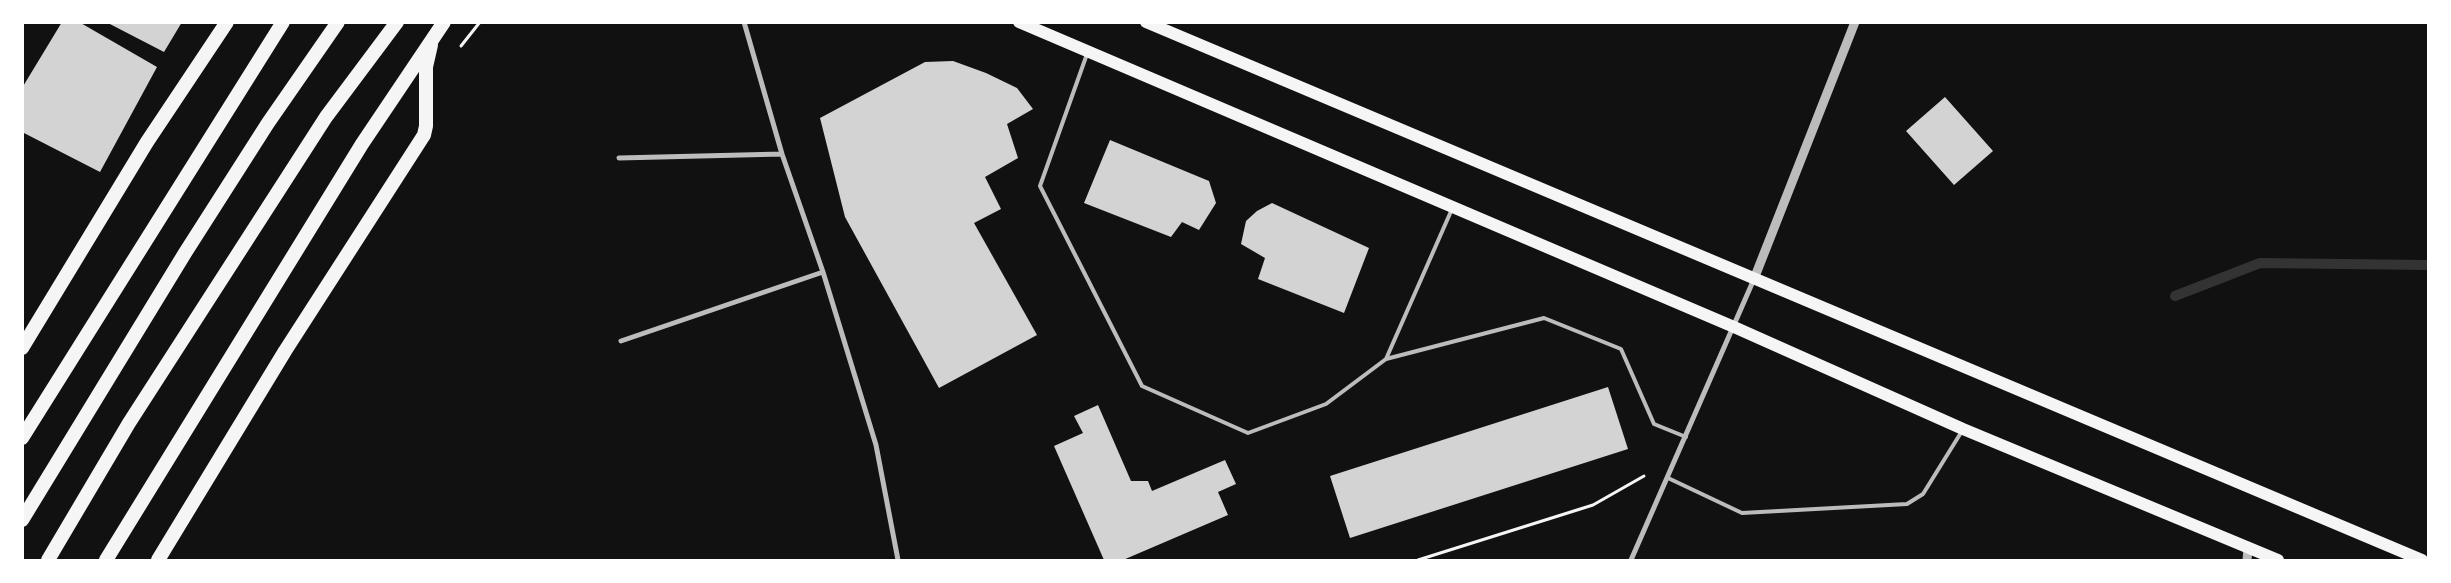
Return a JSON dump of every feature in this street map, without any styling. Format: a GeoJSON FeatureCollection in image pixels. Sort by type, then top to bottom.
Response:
{"type":"FeatureCollection","features":[{"type":"Feature","properties":{"kind":"highway"},"geometry":{"type":"LineString","coordinates":[[22,348],[148,142],[226,22]]}},
{"type":"Feature","properties":{"kind":"highway"},"geometry":{"type":"LineString","coordinates":[[22,438],[283,22]]}},
{"type":"Feature","properties":{"kind":"highway"},"geometry":{"type":"LineString","coordinates":[[22,520],[184,253],[268,123],[338,22]]}},
{"type":"Feature","properties":{"kind":"highway"},"geometry":{"type":"LineString","coordinates":[[48,560],[129,423],[321,125],[397,22]]}},
{"type":"Feature","properties":{"kind":"highway"},"geometry":{"type":"LineString","coordinates":[[106,560],[177,448],[362,144],[432,37],[444,22]]}},
{"type":"Feature","properties":{"kind":"highway"},"geometry":{"type":"LineString","coordinates":[[158,560],[285,351],[424,135],[426,126],[426,66],[432,37]]}},
{"type":"Feature","properties":{"kind":"main road"},"geometry":{"type":"LineString","coordinates":[[1019,22],[1734,327],[2248,554],[2278,560]]}},
{"type":"Feature","properties":{"kind":"main road"},"geometry":{"type":"LineString","coordinates":[[1146,22],[2422,560]]}},
{"type":"Feature","properties":{"kind":"street"},"geometry":{"type":"LineString","coordinates":[[744,22],[782,154],[823,272],[876,445],[898,560]]}},
{"type":"Feature","properties":{"kind":"street"},"geometry":{"type":"LineString","coordinates":[[1631,560],[1678,457],[1754,279],[1855,22]]}},
{"type":"Feature","properties":{"kind":"street"},"geometry":{"type":"LineString","coordinates":[[619,158],[782,154]]}},
{"type":"Feature","properties":{"kind":"street"},"geometry":{"type":"LineString","coordinates":[[621,341],[823,272]]}},
{"type":"Feature","properties":{"kind":"lane"},"geometry":{"type":"LineString","coordinates":[[1087,52],[1040,186],[1142,386],[1248,433],[1326,404],[1386,360],[1544,318],[1622,349],[1654,424],[1686,438]]}},
{"type":"Feature","properties":{"kind":"lane"},"geometry":{"type":"LineString","coordinates":[[1386,360],[1453,207]]}},
{"type":"Feature","properties":{"kind":"lane"},"geometry":{"type":"LineString","coordinates":[[1668,478],[1742,513],[1907,504],[1923,494],[1963,429]]}},
{"type":"Feature","properties":{"kind":"path"},"geometry":{"type":"LineString","coordinates":[[1418,560],[1593,505],[1678,457]]}},
{"type":"Feature","properties":{"kind":"building"},"geometry":{"type":"Polygon","coordinates":[[[62,22],[79,22],[157,67],[100,172],[22,132],[22,88],[62,22]]]}},
{"type":"Feature","properties":{"kind":"building"},"geometry":{"type":"Polygon","coordinates":[[[106,22],[182,22],[164,52],[106,22]]]}},
{"type":"Feature","properties":{"kind":"building"},"geometry":{"type":"Polygon","coordinates":[[[953,61],[986,73],[1017,88],[1033,109],[1007,124],[1018,158],[985,177],[1001,209],[974,223],[1037,335],[939,388],[845,217],[820,118],[925,62],[953,61]]]}},
{"type":"Feature","properties":{"kind":"building"},"geometry":{"type":"Polygon","coordinates":[[[1945,97],[1993,151],[1954,185],[1906,131],[1945,97]]]}},
{"type":"Feature","properties":{"kind":"building"},"geometry":{"type":"Polygon","coordinates":[[[1110,140],[1209,181],[1216,203],[1199,230],[1182,222],[1171,237],[1084,203],[1110,140]]]}},
{"type":"Feature","properties":{"kind":"building"},"geometry":{"type":"Polygon","coordinates":[[[1272,203],[1369,248],[1344,313],[1258,279],[1265,258],[1241,244],[1246,221],[1257,211],[1272,203]]]}},
{"type":"Feature","properties":{"kind":"building"},"geometry":{"type":"Polygon","coordinates":[[[1608,387],[1628,449],[1350,538],[1330,476],[1608,387]]]}},
{"type":"Feature","properties":{"kind":"building"},"geometry":{"type":"Polygon","coordinates":[[[1098,405],[1131,481],[1148,481],[1152,491],[1225,460],[1236,484],[1218,492],[1228,515],[1123,560],[1104,560],[1054,446],[1083,433],[1074,416],[1098,405]]]}},
{"type":"Feature","properties":{"kind":"waterway"},"geometry":{"type":"LineString","coordinates":[[2175,296],[2260,263],[2428,265]]}}]}
